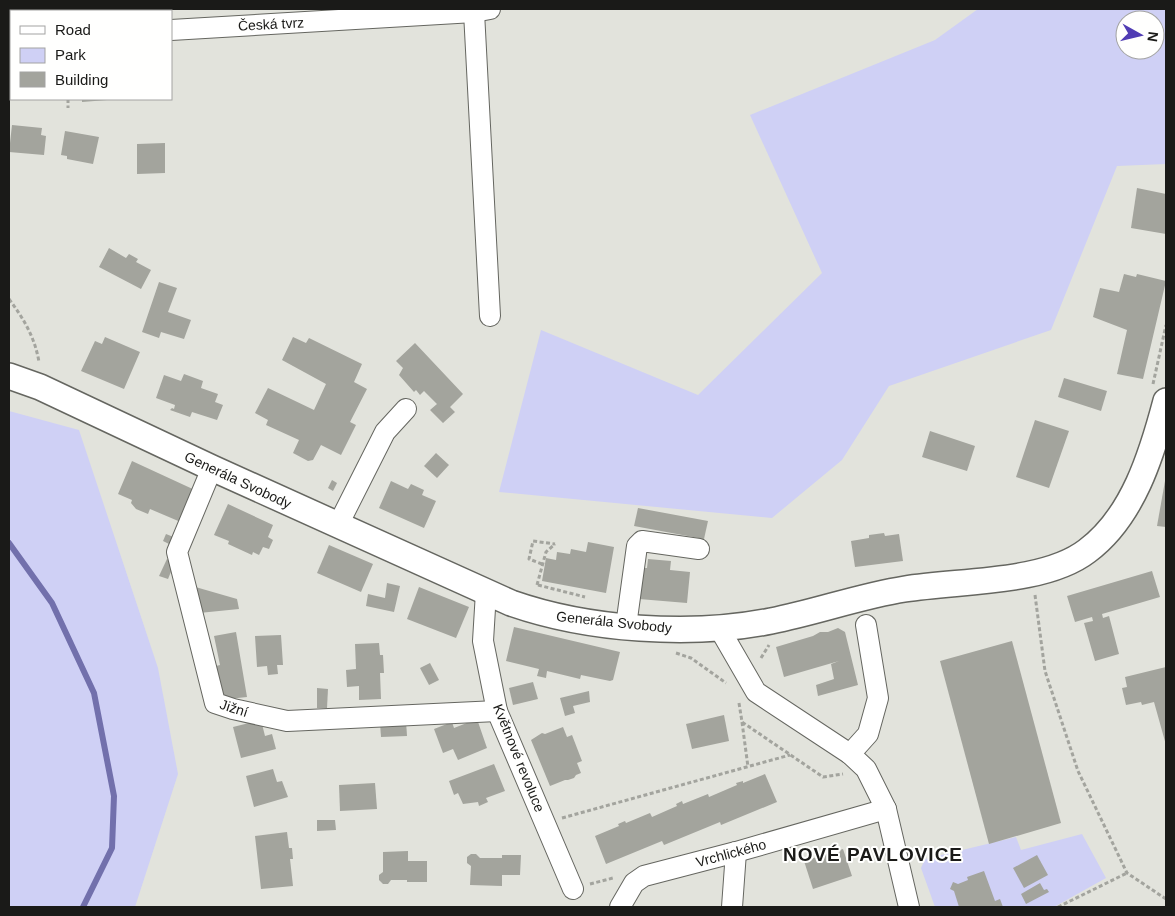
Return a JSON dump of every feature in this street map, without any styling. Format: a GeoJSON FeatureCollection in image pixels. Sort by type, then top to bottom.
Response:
{"type":"FeatureCollection","features":[{"type":"Feature","properties":{"kind":"main road","name":"Generála Svobody"},"geometry":{"type":"LineString","coordinates":[[9,376],[40,387],[212,468],[486,592],[539,613],[626,626],[699,630],[771,621],[872,595],[906,589],[1023,576],[1068,562],[1088,551],[1117,521],[1138,486],[1161,410]]}},
{"type":"Feature","properties":{"kind":"street","name":"Česká tvrz"},"geometry":{"type":"LineString","coordinates":[[172,30],[482,11]]}},
{"type":"Feature","properties":{"kind":"street"},"geometry":{"type":"LineString","coordinates":[[482,11],[490,316]]}},
{"type":"Feature","properties":{"kind":"street"},"geometry":{"type":"LineString","coordinates":[[338,525],[385,432],[406,409]]}},
{"type":"Feature","properties":{"kind":"street","name":"Jižní"},"geometry":{"type":"LineString","coordinates":[[212,468],[177,552],[215,703],[287,721],[497,711]]}},
{"type":"Feature","properties":{"kind":"street"},"geometry":{"type":"LineString","coordinates":[[626,626],[637,546],[642,541],[698,549]]}},
{"type":"Feature","properties":{"kind":"street","name":"Květnové revoluce"},"geometry":{"type":"LineString","coordinates":[[486,592],[483,642],[497,711],[573,889]]}},
{"type":"Feature","properties":{"kind":"street"},"geometry":{"type":"LineString","coordinates":[[849,763],[868,734],[878,698],[866,625]]}},
{"type":"Feature","properties":{"kind":"street"},"geometry":{"type":"LineString","coordinates":[[718,628],[756,692],[849,763],[866,769],[886,809],[909,907]]}},
{"type":"Feature","properties":{"kind":"street","name":"Vrchlického"},"geometry":{"type":"LineString","coordinates":[[620,907],[634,883],[644,876],[886,809]]}},
{"type":"Feature","properties":{"kind":"street"},"geometry":{"type":"LineString","coordinates":[[732,907],[736,852]]}},
{"type":"Feature","properties":{"kind":"path"},"geometry":{"type":"LineString","coordinates":[[68,100],[68,108]]}},
{"type":"Feature","properties":{"kind":"path"},"geometry":{"type":"LineString","coordinates":[[9,299],[33,337],[40,363]]}},
{"type":"Feature","properties":{"kind":"path"},"geometry":{"type":"LineString","coordinates":[[1161,410],[1159,360],[1166,325]]}},
{"type":"Feature","properties":{"kind":"path"},"geometry":{"type":"LineString","coordinates":[[537,585],[546,552],[555,544],[533,541],[528,559],[542,564]]}},
{"type":"Feature","properties":{"kind":"path"},"geometry":{"type":"LineString","coordinates":[[529,583],[588,597]]}},
{"type":"Feature","properties":{"kind":"path"},"geometry":{"type":"LineString","coordinates":[[1035,595],[1044,671],[1078,770],[1127,873],[1166,898]]}},
{"type":"Feature","properties":{"kind":"path"},"geometry":{"type":"LineString","coordinates":[[668,650],[691,658],[730,686]]}},
{"type":"Feature","properties":{"kind":"path"},"geometry":{"type":"LineString","coordinates":[[739,698],[748,767]]}},
{"type":"Feature","properties":{"kind":"path"},"geometry":{"type":"LineString","coordinates":[[742,722],[823,777],[849,763]]}},
{"type":"Feature","properties":{"kind":"path"},"geometry":{"type":"LineString","coordinates":[[545,823],[791,755]]}},
{"type":"Feature","properties":{"kind":"path"},"geometry":{"type":"LineString","coordinates":[[1058,907],[1127,873]]}},
{"type":"Feature","properties":{"kind":"path"},"geometry":{"type":"LineString","coordinates":[[573,889],[620,876]]}},
{"type":"Feature","properties":{"kind":"green space"},"geometry":{"type":"Polygon","coordinates":[[[978,9],[1166,9],[1166,164],[1117,166],[1051,330],[889,386],[842,460],[772,518],[499,492],[541,330],[698,395],[822,273],[750,115],[935,40],[978,9]]]}},
{"type":"Feature","properties":{"kind":"green space"},"geometry":{"type":"Polygon","coordinates":[[[9,411],[79,430],[158,668],[178,774],[135,907],[9,907],[9,411]]]}},
{"type":"Feature","properties":{"kind":"green space"},"geometry":{"type":"Polygon","coordinates":[[[1082,834],[1106,878],[1054,907],[935,907],[921,868],[925,859],[1016,837],[1021,850],[1082,834]]]}},
{"type":"Feature","properties":{"kind":"building"},"geometry":{"type":"Polygon","coordinates":[[[82,100],[107,100],[82,102],[82,100]]]}},
{"type":"Feature","properties":{"kind":"building"},"geometry":{"type":"Polygon","coordinates":[[[12,125],[42,128],[41,135],[46,136],[44,155],[9,152],[12,125]]]}},
{"type":"Feature","properties":{"kind":"building"},"geometry":{"type":"Polygon","coordinates":[[[65,131],[99,137],[93,164],[67,159],[67,156],[61,155],[65,131]]]}},
{"type":"Feature","properties":{"kind":"building"},"geometry":{"type":"Polygon","coordinates":[[[165,143],[165,173],[137,174],[137,144],[165,143]]]}},
{"type":"Feature","properties":{"kind":"building"},"geometry":{"type":"Polygon","coordinates":[[[1137,188],[1166,194],[1166,234],[1131,228],[1137,188]]]}},
{"type":"Feature","properties":{"kind":"building"},"geometry":{"type":"Polygon","coordinates":[[[109,248],[126,258],[129,254],[138,259],[136,262],[151,270],[141,289],[99,267],[109,248]]]}},
{"type":"Feature","properties":{"kind":"building"},"geometry":{"type":"Polygon","coordinates":[[[1124,274],[1136,277],[1137,274],[1166,281],[1143,379],[1117,374],[1127,330],[1093,317],[1100,288],[1119,292],[1124,274]]]}},
{"type":"Feature","properties":{"kind":"building"},"geometry":{"type":"Polygon","coordinates":[[[159,282],[177,288],[168,312],[191,320],[184,339],[161,332],[159,338],[142,332],[159,282]]]}},
{"type":"Feature","properties":{"kind":"building"},"geometry":{"type":"Polygon","coordinates":[[[105,337],[140,352],[124,389],[81,371],[95,341],[102,344],[105,337]]]}},
{"type":"Feature","properties":{"kind":"building"},"geometry":{"type":"Polygon","coordinates":[[[293,337],[306,343],[309,338],[362,364],[354,382],[367,389],[350,422],[356,425],[341,455],[321,445],[313,460],[308,461],[293,453],[299,440],[266,425],[268,420],[255,413],[268,388],[314,410],[326,384],[282,360],[293,337]]]}},
{"type":"Feature","properties":{"kind":"building"},"geometry":{"type":"Polygon","coordinates":[[[415,343],[463,394],[450,407],[455,412],[443,423],[430,410],[437,404],[424,391],[420,395],[416,390],[414,392],[399,375],[403,368],[396,361],[415,343]]]}},
{"type":"Feature","properties":{"kind":"building"},"geometry":{"type":"Polygon","coordinates":[[[184,374],[203,381],[201,388],[218,394],[215,402],[223,405],[217,420],[192,412],[190,417],[170,410],[174,409],[175,405],[156,398],[164,375],[181,381],[184,374]]]}},
{"type":"Feature","properties":{"kind":"building"},"geometry":{"type":"Polygon","coordinates":[[[1064,378],[1107,391],[1101,411],[1058,397],[1064,378]]]}},
{"type":"Feature","properties":{"kind":"building"},"geometry":{"type":"Polygon","coordinates":[[[1035,420],[1069,431],[1049,488],[1016,477],[1035,420]]]}},
{"type":"Feature","properties":{"kind":"building"},"geometry":{"type":"Polygon","coordinates":[[[930,431],[975,446],[967,471],[922,457],[930,431]]]}},
{"type":"Feature","properties":{"kind":"building"},"geometry":{"type":"Polygon","coordinates":[[[436,453],[449,465],[437,478],[424,466],[436,453]]]}},
{"type":"Feature","properties":{"kind":"building"},"geometry":{"type":"Polygon","coordinates":[[[132,461],[197,491],[183,523],[150,509],[148,514],[136,509],[131,503],[132,500],[118,494],[132,461]]]}},
{"type":"Feature","properties":{"kind":"building"},"geometry":{"type":"Polygon","coordinates":[[[332,480],[337,483],[333,491],[328,488],[332,480]]]}},
{"type":"Feature","properties":{"kind":"building"},"geometry":{"type":"Polygon","coordinates":[[[391,481],[408,489],[411,484],[424,490],[422,495],[436,501],[424,528],[379,508],[391,481]]]}},
{"type":"Feature","properties":{"kind":"building"},"geometry":{"type":"Polygon","coordinates":[[[1166,481],[1166,527],[1157,526],[1166,481]]]}},
{"type":"Feature","properties":{"kind":"building"},"geometry":{"type":"Polygon","coordinates":[[[228,504],[273,525],[268,537],[273,540],[269,549],[263,547],[259,555],[253,552],[252,555],[228,544],[229,541],[214,535],[228,504]]]}},
{"type":"Feature","properties":{"kind":"building"},"geometry":{"type":"Polygon","coordinates":[[[638,508],[708,521],[704,539],[634,526],[638,508]]]}},
{"type":"Feature","properties":{"kind":"building"},"geometry":{"type":"Polygon","coordinates":[[[884,533],[885,536],[899,534],[903,561],[855,567],[851,541],[869,538],[869,535],[884,533]]]}},
{"type":"Feature","properties":{"kind":"building"},"geometry":{"type":"Polygon","coordinates":[[[166,534],[176,538],[173,546],[163,541],[166,534]]]}},
{"type":"Feature","properties":{"kind":"building"},"geometry":{"type":"Polygon","coordinates":[[[588,542],[614,547],[606,593],[542,581],[546,558],[556,560],[557,552],[570,554],[571,549],[586,552],[588,542]]]}},
{"type":"Feature","properties":{"kind":"building"},"geometry":{"type":"Polygon","coordinates":[[[329,545],[373,564],[361,592],[317,573],[329,545]]]}},
{"type":"Feature","properties":{"kind":"building"},"geometry":{"type":"Polygon","coordinates":[[[167,559],[175,562],[168,579],[159,576],[167,559]]]}},
{"type":"Feature","properties":{"kind":"building"},"geometry":{"type":"Polygon","coordinates":[[[648,559],[671,561],[670,570],[690,572],[687,603],[639,599],[642,568],[647,568],[648,559]]]}},
{"type":"Feature","properties":{"kind":"building"},"geometry":{"type":"Polygon","coordinates":[[[1152,571],[1160,597],[1102,614],[1103,618],[1109,616],[1119,654],[1095,661],[1084,623],[1093,621],[1092,617],[1075,622],[1067,596],[1152,571]]]}},
{"type":"Feature","properties":{"kind":"building"},"geometry":{"type":"Polygon","coordinates":[[[387,583],[400,586],[394,612],[366,606],[368,594],[385,598],[387,583]]]}},
{"type":"Feature","properties":{"kind":"building"},"geometry":{"type":"Polygon","coordinates":[[[192,586],[237,599],[239,609],[199,613],[192,586]]]}},
{"type":"Feature","properties":{"kind":"building"},"geometry":{"type":"Polygon","coordinates":[[[419,587],[469,607],[456,638],[407,619],[419,587]]]}},
{"type":"Feature","properties":{"kind":"building"},"geometry":{"type":"Polygon","coordinates":[[[514,627],[620,652],[613,680],[581,675],[580,679],[547,671],[546,678],[537,676],[539,669],[506,661],[514,627]]]}},
{"type":"Feature","properties":{"kind":"building"},"geometry":{"type":"Polygon","coordinates":[[[838,628],[845,632],[858,685],[818,696],[816,685],[834,679],[831,664],[839,661],[784,677],[776,647],[838,628]]]}},
{"type":"Feature","properties":{"kind":"building"},"geometry":{"type":"Polygon","coordinates":[[[236,632],[247,697],[219,700],[212,667],[220,665],[214,636],[236,632]]]}},
{"type":"Feature","properties":{"kind":"building"},"geometry":{"type":"Polygon","coordinates":[[[281,635],[283,665],[277,665],[278,674],[268,675],[267,666],[257,667],[255,636],[281,635]]]}},
{"type":"Feature","properties":{"kind":"building"},"geometry":{"type":"Polygon","coordinates":[[[1012,641],[1061,823],[989,844],[940,661],[1012,641]]]}},
{"type":"Feature","properties":{"kind":"building"},"geometry":{"type":"Polygon","coordinates":[[[379,643],[380,655],[383,655],[384,673],[380,673],[381,699],[359,700],[359,686],[347,687],[346,670],[356,669],[355,644],[379,643]]]}},
{"type":"Feature","properties":{"kind":"building"},"geometry":{"type":"Polygon","coordinates":[[[430,663],[439,680],[429,685],[420,668],[430,663]]]}},
{"type":"Feature","properties":{"kind":"building"},"geometry":{"type":"Polygon","coordinates":[[[1166,667],[1166,745],[1154,702],[1142,705],[1141,702],[1126,705],[1122,688],[1127,687],[1125,677],[1166,667]]]}},
{"type":"Feature","properties":{"kind":"building"},"geometry":{"type":"Polygon","coordinates":[[[533,682],[538,699],[513,705],[509,688],[533,682]]]}},
{"type":"Feature","properties":{"kind":"building"},"geometry":{"type":"Polygon","coordinates":[[[317,688],[328,689],[327,708],[317,708],[317,688]]]}},
{"type":"Feature","properties":{"kind":"building"},"geometry":{"type":"Polygon","coordinates":[[[589,691],[590,702],[573,706],[575,713],[565,716],[560,698],[589,691]]]}},
{"type":"Feature","properties":{"kind":"building"},"geometry":{"type":"Polygon","coordinates":[[[724,715],[729,741],[692,749],[686,724],[724,715]]]}},
{"type":"Feature","properties":{"kind":"building"},"geometry":{"type":"Polygon","coordinates":[[[477,719],[487,748],[458,760],[453,749],[443,753],[434,729],[452,722],[454,728],[477,719]]]}},
{"type":"Feature","properties":{"kind":"building"},"geometry":{"type":"Polygon","coordinates":[[[261,720],[265,736],[272,734],[276,749],[241,758],[233,727],[261,720]]]}},
{"type":"Feature","properties":{"kind":"building"},"geometry":{"type":"Polygon","coordinates":[[[406,721],[407,736],[381,737],[380,723],[406,721]]]}},
{"type":"Feature","properties":{"kind":"building"},"geometry":{"type":"Polygon","coordinates":[[[563,727],[567,737],[572,735],[582,761],[577,763],[581,773],[574,778],[550,786],[531,740],[542,733],[545,734],[563,727]]]}},
{"type":"Feature","properties":{"kind":"building"},"geometry":{"type":"Polygon","coordinates":[[[494,764],[505,791],[486,798],[488,802],[479,806],[478,802],[463,804],[458,793],[454,795],[449,781],[494,764]]]}},
{"type":"Feature","properties":{"kind":"building"},"geometry":{"type":"Polygon","coordinates":[[[273,769],[277,782],[282,781],[288,797],[254,807],[246,776],[273,769]]]}},
{"type":"Feature","properties":{"kind":"building"},"geometry":{"type":"Polygon","coordinates":[[[765,774],[777,802],[721,825],[720,822],[664,845],[662,841],[606,864],[595,836],[619,826],[618,824],[625,821],[626,823],[650,813],[652,817],[677,806],[676,804],[682,801],[683,804],[708,794],[709,797],[737,785],[736,783],[743,781],[743,783],[765,774]]]}},
{"type":"Feature","properties":{"kind":"building"},"geometry":{"type":"Polygon","coordinates":[[[375,783],[377,809],[340,811],[339,785],[375,783]]]}},
{"type":"Feature","properties":{"kind":"building"},"geometry":{"type":"Polygon","coordinates":[[[317,820],[335,820],[336,830],[317,831],[317,820]]]}},
{"type":"Feature","properties":{"kind":"building"},"geometry":{"type":"Polygon","coordinates":[[[287,832],[289,848],[292,848],[293,859],[290,859],[293,886],[261,889],[255,836],[287,832]]]}},
{"type":"Feature","properties":{"kind":"building"},"geometry":{"type":"Polygon","coordinates":[[[843,849],[852,876],[813,889],[804,861],[843,849]]]}},
{"type":"Feature","properties":{"kind":"building"},"geometry":{"type":"Polygon","coordinates":[[[408,851],[408,861],[427,861],[427,882],[391,880],[388,884],[383,884],[379,880],[379,875],[383,872],[383,852],[408,851]]]}},
{"type":"Feature","properties":{"kind":"building"},"geometry":{"type":"Polygon","coordinates":[[[471,854],[476,854],[480,858],[502,858],[502,855],[521,855],[520,875],[502,875],[502,886],[470,885],[471,866],[467,863],[467,857],[471,854]]]}},
{"type":"Feature","properties":{"kind":"building"},"geometry":{"type":"Polygon","coordinates":[[[1037,855],[1048,875],[1024,888],[1013,868],[1037,855]]]}},
{"type":"Feature","properties":{"kind":"building"},"geometry":{"type":"Polygon","coordinates":[[[984,871],[995,901],[1000,899],[1003,907],[959,907],[954,891],[950,889],[953,882],[958,884],[968,880],[967,877],[984,871]]]}},
{"type":"Feature","properties":{"kind":"building"},"geometry":{"type":"Polygon","coordinates":[[[1040,883],[1044,890],[1047,889],[1049,892],[1026,904],[1021,894],[1040,883]]]}},
{"type":"Feature","properties":{"kind":"waterway"},"geometry":{"type":"LineString","coordinates":[[9,543],[52,603],[94,693],[114,796],[112,848],[83,907]]}},
{"type":"Feature","properties":{"kind":"district","name":"NOVÉ PAVLOVICE"},"geometry":{"type":"Point","coordinates":[873,854]}}]}
